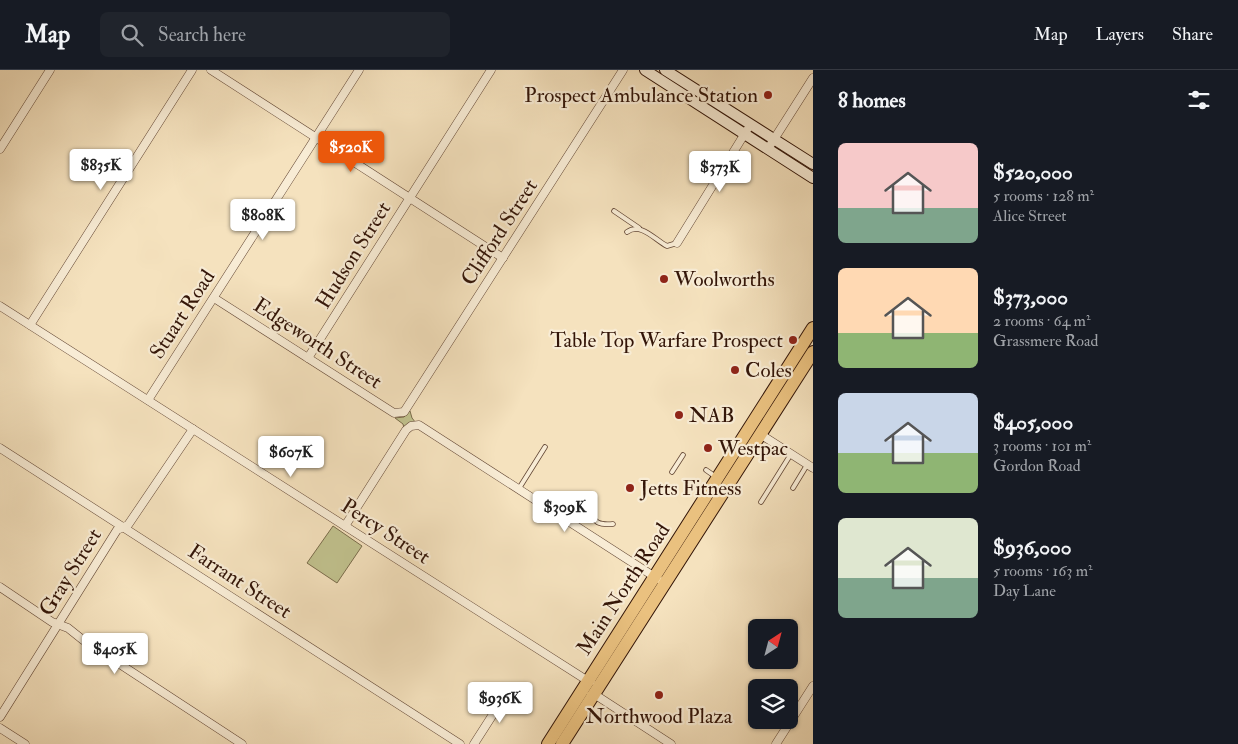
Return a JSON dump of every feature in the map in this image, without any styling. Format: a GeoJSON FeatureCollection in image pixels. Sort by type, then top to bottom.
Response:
{"type":"FeatureCollection","features":[{"type":"Feature","properties":{"kind":"highway","name":"Main North Road"},"geometry":{"type":"LineString","coordinates":[[562,744],[604,679],[718,478],[813,328]]}},
{"type":"Feature","properties":{"kind":"highway","name":"Main North Road"},"geometry":{"type":"LineString","coordinates":[[548,744],[588,681],[760,434],[813,352]]}},
{"type":"Feature","properties":{"kind":"main road"},"geometry":{"type":"LineString","coordinates":[[645,70],[662,73],[750,124],[813,164]]}},
{"type":"Feature","properties":{"kind":"main road"},"geometry":{"type":"LineString","coordinates":[[662,73],[744,134],[813,178]]}},
{"type":"Feature","properties":{"kind":"street"},"geometry":{"type":"LineString","coordinates":[[0,149],[50,70]]}},
{"type":"Feature","properties":{"kind":"street"},"geometry":{"type":"LineString","coordinates":[[30,325],[192,70]]}},
{"type":"Feature","properties":{"kind":"street"},"geometry":{"type":"LineString","coordinates":[[211,70],[503,258]]}},
{"type":"Feature","properties":{"kind":"street","name":"Stuart Road"},"geometry":{"type":"LineString","coordinates":[[148,400],[359,70]]}},
{"type":"Feature","properties":{"kind":"street","name":"Hudson Street"},"geometry":{"type":"LineString","coordinates":[[308,358],[492,70]]}},
{"type":"Feature","properties":{"kind":"street","name":"Clifford Street"},"geometry":{"type":"LineString","coordinates":[[404,412],[624,70]]}},
{"type":"Feature","properties":{"kind":"street"},"geometry":{"type":"LineString","coordinates":[[768,148],[813,78]]}},
{"type":"Feature","properties":{"kind":"street"},"geometry":{"type":"LineString","coordinates":[[677,243],[750,124]]}},
{"type":"Feature","properties":{"kind":"street","name":"Edgeworth Street"},"geometry":{"type":"LineString","coordinates":[[214,298],[394,413],[404,412]]}},
{"type":"Feature","properties":{"kind":"street","name":"Percy Street"},"geometry":{"type":"LineString","coordinates":[[0,306],[588,681]]}},
{"type":"Feature","properties":{"kind":"street"},"geometry":{"type":"LineString","coordinates":[[345,526],[411,426],[419,425],[660,580]]}},
{"type":"Feature","properties":{"kind":"street","name":"Gray Street"},"geometry":{"type":"LineString","coordinates":[[0,717],[117,530],[128,525],[193,429]]}},
{"type":"Feature","properties":{"kind":"street"},"geometry":{"type":"LineString","coordinates":[[760,434],[810,467]]}},
{"type":"Feature","properties":{"kind":"street","name":"Farrant Street"},"geometry":{"type":"LineString","coordinates":[[0,448],[460,744]]}},
{"type":"Feature","properties":{"kind":"street"},"geometry":{"type":"LineString","coordinates":[[0,587],[58,624],[68,628],[82,640],[240,744]]}},
{"type":"Feature","properties":{"kind":"street"},"geometry":{"type":"LineString","coordinates":[[588,681],[604,679]]}},
{"type":"Feature","properties":{"kind":"street"},"geometry":{"type":"LineString","coordinates":[[776,744],[813,686]]}},
{"type":"Feature","properties":{"kind":"street"},"geometry":{"type":"LineString","coordinates":[[474,744],[508,691]]}},
{"type":"Feature","properties":{"kind":"street"},"geometry":{"type":"LineString","coordinates":[[577,698],[594,694],[672,744]]}},
{"type":"Feature","properties":{"kind":"street"},"geometry":{"type":"LineString","coordinates":[[0,728],[24,744]]}},
{"type":"Feature","properties":{"kind":"lane"},"geometry":{"type":"LineString","coordinates":[[614,211],[667,246],[677,243]]}},
{"type":"Feature","properties":{"kind":"lane"},"geometry":{"type":"LineString","coordinates":[[628,232],[631,229],[640,229]]}},
{"type":"Feature","properties":{"kind":"lane"},"geometry":{"type":"LineString","coordinates":[[518,490],[545,447]]}},
{"type":"Feature","properties":{"kind":"lane"},"geometry":{"type":"LineString","coordinates":[[761,502],[792,454]]}},
{"type":"Feature","properties":{"kind":"lane"},"geometry":{"type":"LineString","coordinates":[[672,472],[683,455]]}},
{"type":"Feature","properties":{"kind":"lane"},"geometry":{"type":"LineString","coordinates":[[793,488],[810,467]]}},
{"type":"Feature","properties":{"kind":"lane"},"geometry":{"type":"LineString","coordinates":[[706,470],[718,478]]}},
{"type":"Feature","properties":{"kind":"lane"},"geometry":{"type":"LineString","coordinates":[[555,513],[567,495]]}},
{"type":"Feature","properties":{"kind":"lane"},"geometry":{"type":"LineString","coordinates":[[583,505],[591,518],[601,525],[612,524]]}},
{"type":"Feature","properties":{"kind":"green space"},"geometry":{"type":"Polygon","coordinates":[[[410,411],[416,423],[404,428],[403,424],[395,418],[404,417],[410,411]]]}},
{"type":"Feature","properties":{"kind":"green space"},"geometry":{"type":"Polygon","coordinates":[[[333,526],[362,546],[337,583],[307,563],[333,526]]]}},
{"type":"Feature","properties":{"kind":"place","name":"Prospect Ambulance Station"},"geometry":{"type":"Point","coordinates":[768,95]}},
{"type":"Feature","properties":{"kind":"place","name":"Woolworths"},"geometry":{"type":"Point","coordinates":[664,279]}},
{"type":"Feature","properties":{"kind":"place","name":"Table Top Warfare Prospect"},"geometry":{"type":"Point","coordinates":[793,340]}},
{"type":"Feature","properties":{"kind":"place","name":"Coles"},"geometry":{"type":"Point","coordinates":[735,370]}},
{"type":"Feature","properties":{"kind":"place","name":"NAB"},"geometry":{"type":"Point","coordinates":[679,415]}},
{"type":"Feature","properties":{"kind":"place","name":"Westpac"},"geometry":{"type":"Point","coordinates":[708,448]}},
{"type":"Feature","properties":{"kind":"place","name":"Jetts Fitness"},"geometry":{"type":"Point","coordinates":[630,488]}},
{"type":"Feature","properties":{"kind":"place","name":"Northwood Plaza"},"geometry":{"type":"Point","coordinates":[659,695]}}]}
